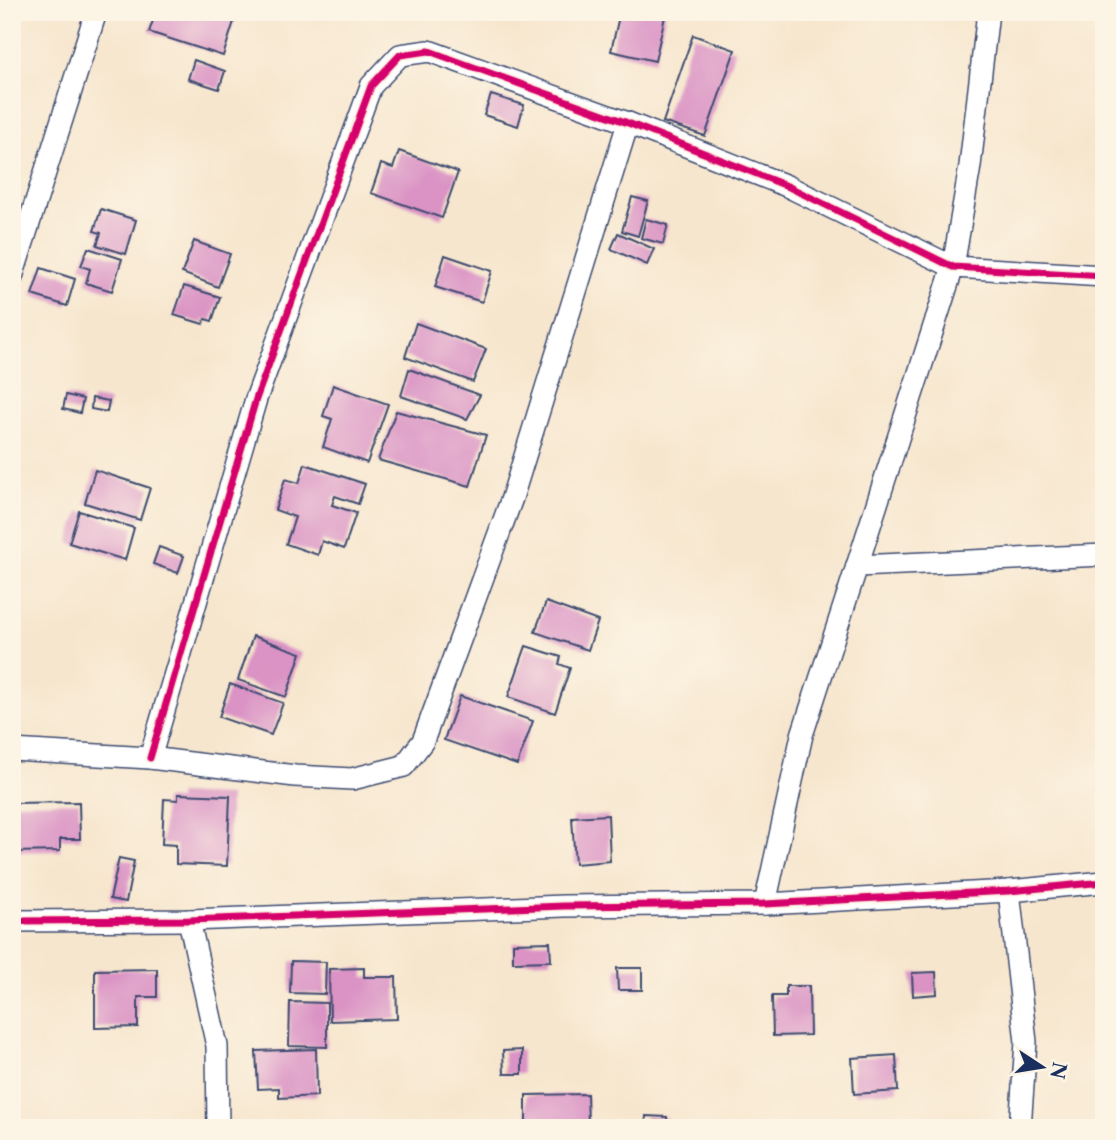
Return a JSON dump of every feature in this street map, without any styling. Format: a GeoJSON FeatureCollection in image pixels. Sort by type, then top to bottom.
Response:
{"type":"FeatureCollection","features":[{"type":"Feature","properties":{"kind":"street"},"geometry":{"type":"LineString","coordinates":[[12,277],[96,12]]}},
{"type":"Feature","properties":{"kind":"street"},"geometry":{"type":"LineString","coordinates":[[765,904],[802,735],[953,267],[970,166],[988,12]]}},
{"type":"Feature","properties":{"kind":"street"},"geometry":{"type":"LineString","coordinates":[[150,758],[256,399],[371,86],[400,55],[429,51],[628,123],[787,186],[953,267],[1104,276]]}},
{"type":"Feature","properties":{"kind":"street"},"geometry":{"type":"LineString","coordinates":[[12,750],[150,758],[295,776],[352,779],[404,766],[423,741],[512,498],[628,123]]}},
{"type":"Feature","properties":{"kind":"street"},"geometry":{"type":"LineString","coordinates":[[857,566],[1104,555]]}},
{"type":"Feature","properties":{"kind":"street"},"geometry":{"type":"LineString","coordinates":[[12,921],[189,920],[564,906],[765,904],[1009,891],[1104,882]]}},
{"type":"Feature","properties":{"kind":"street"},"geometry":{"type":"LineString","coordinates":[[1009,891],[1026,1042],[1020,1128]]}},
{"type":"Feature","properties":{"kind":"street"},"geometry":{"type":"LineString","coordinates":[[189,920],[218,1046],[218,1128]]}},
{"type":"Feature","properties":{"kind":"building"},"geometry":{"type":"Polygon","coordinates":[[[156,12],[237,12],[223,56],[149,32],[156,12]]]}},
{"type":"Feature","properties":{"kind":"building"},"geometry":{"type":"Polygon","coordinates":[[[620,12],[666,12],[655,61],[611,51],[620,12]]]}},
{"type":"Feature","properties":{"kind":"building"},"geometry":{"type":"Polygon","coordinates":[[[693,35],[735,50],[705,136],[663,122],[693,35]]]}},
{"type":"Feature","properties":{"kind":"building"},"geometry":{"type":"Polygon","coordinates":[[[194,60],[225,71],[219,89],[188,79],[194,60]]]}},
{"type":"Feature","properties":{"kind":"building"},"geometry":{"type":"Polygon","coordinates":[[[491,95],[524,105],[518,126],[484,115],[491,95]]]}},
{"type":"Feature","properties":{"kind":"building"},"geometry":{"type":"Polygon","coordinates":[[[399,151],[458,172],[442,218],[371,193],[381,164],[393,168],[399,151]]]}},
{"type":"Feature","properties":{"kind":"building"},"geometry":{"type":"Polygon","coordinates":[[[632,197],[648,201],[638,236],[622,231],[632,197]]]}},
{"type":"Feature","properties":{"kind":"building"},"geometry":{"type":"Polygon","coordinates":[[[101,209],[136,220],[126,254],[97,245],[101,233],[94,231],[101,209]]]}},
{"type":"Feature","properties":{"kind":"building"},"geometry":{"type":"Polygon","coordinates":[[[646,219],[668,225],[663,244],[641,238],[646,219]]]}},
{"type":"Feature","properties":{"kind":"building"},"geometry":{"type":"Polygon","coordinates":[[[618,233],[654,249],[647,265],[611,249],[618,233]]]}},
{"type":"Feature","properties":{"kind":"building"},"geometry":{"type":"Polygon","coordinates":[[[194,241],[230,254],[218,287],[182,273],[194,241]]]}},
{"type":"Feature","properties":{"kind":"building"},"geometry":{"type":"Polygon","coordinates":[[[88,248],[122,259],[112,291],[86,283],[90,269],[81,266],[88,248]]]}},
{"type":"Feature","properties":{"kind":"building"},"geometry":{"type":"Polygon","coordinates":[[[445,255],[492,271],[482,302],[435,287],[445,255]]]}},
{"type":"Feature","properties":{"kind":"building"},"geometry":{"type":"Polygon","coordinates":[[[41,268],[75,279],[67,306],[32,295],[41,268]]]}},
{"type":"Feature","properties":{"kind":"building"},"geometry":{"type":"Polygon","coordinates":[[[184,286],[220,297],[212,321],[205,319],[203,324],[174,315],[184,286]]]}},
{"type":"Feature","properties":{"kind":"building"},"geometry":{"type":"Polygon","coordinates":[[[416,323],[486,349],[473,382],[405,357],[416,323]]]}},
{"type":"Feature","properties":{"kind":"building"},"geometry":{"type":"Polygon","coordinates":[[[409,369],[480,395],[467,419],[401,396],[409,369]]]}},
{"type":"Feature","properties":{"kind":"building"},"geometry":{"type":"Polygon","coordinates":[[[333,385],[388,404],[367,463],[323,447],[332,419],[323,416],[333,385]]]}},
{"type":"Feature","properties":{"kind":"building"},"geometry":{"type":"Polygon","coordinates":[[[66,395],[83,399],[80,413],[63,409],[66,395]]]}},
{"type":"Feature","properties":{"kind":"building"},"geometry":{"type":"Polygon","coordinates":[[[92,398],[109,401],[107,412],[91,409],[92,398]]]}},
{"type":"Feature","properties":{"kind":"building"},"geometry":{"type":"Polygon","coordinates":[[[396,411],[486,435],[470,486],[378,460],[396,411]]]}},
{"type":"Feature","properties":{"kind":"building"},"geometry":{"type":"Polygon","coordinates":[[[305,464],[365,484],[358,504],[335,496],[332,505],[356,513],[344,549],[322,541],[318,555],[286,544],[295,517],[275,510],[285,479],[299,483],[305,464]]]}},
{"type":"Feature","properties":{"kind":"building"},"geometry":{"type":"Polygon","coordinates":[[[95,470],[150,488],[140,520],[85,503],[95,470]]]}},
{"type":"Feature","properties":{"kind":"building"},"geometry":{"type":"Polygon","coordinates":[[[79,511],[134,528],[125,560],[69,543],[79,511]]]}},
{"type":"Feature","properties":{"kind":"building"},"geometry":{"type":"Polygon","coordinates":[[[159,547],[184,556],[178,573],[153,564],[159,547]]]}},
{"type":"Feature","properties":{"kind":"building"},"geometry":{"type":"Polygon","coordinates":[[[546,602],[598,621],[588,650],[535,632],[546,602]]]}},
{"type":"Feature","properties":{"kind":"building"},"geometry":{"type":"Polygon","coordinates":[[[253,636],[301,653],[286,697],[238,680],[253,636]]]}},
{"type":"Feature","properties":{"kind":"building"},"geometry":{"type":"Polygon","coordinates":[[[526,646],[561,657],[559,664],[570,668],[555,713],[508,697],[526,646]]]}},
{"type":"Feature","properties":{"kind":"building"},"geometry":{"type":"Polygon","coordinates":[[[230,684],[283,703],[271,735],[219,717],[230,684]]]}},
{"type":"Feature","properties":{"kind":"building"},"geometry":{"type":"Polygon","coordinates":[[[460,696],[533,721],[517,765],[444,740],[460,696]]]}},
{"type":"Feature","properties":{"kind":"building"},"geometry":{"type":"Polygon","coordinates":[[[178,794],[230,796],[227,866],[176,864],[176,845],[162,844],[164,799],[178,800],[178,794]]]}},
{"type":"Feature","properties":{"kind":"building"},"geometry":{"type":"Polygon","coordinates":[[[79,802],[80,839],[60,839],[60,851],[12,852],[12,803],[79,802]]]}},
{"type":"Feature","properties":{"kind":"building"},"geometry":{"type":"Polygon","coordinates":[[[608,815],[610,861],[575,864],[572,817],[608,815]]]}},
{"type":"Feature","properties":{"kind":"building"},"geometry":{"type":"Polygon","coordinates":[[[119,858],[134,861],[126,902],[110,899],[119,858]]]}},
{"type":"Feature","properties":{"kind":"building"},"geometry":{"type":"Polygon","coordinates":[[[550,942],[551,961],[513,962],[513,943],[550,942]]]}},
{"type":"Feature","properties":{"kind":"building"},"geometry":{"type":"Polygon","coordinates":[[[291,961],[326,962],[325,994],[290,993],[291,961]]]}},
{"type":"Feature","properties":{"kind":"building"},"geometry":{"type":"Polygon","coordinates":[[[364,968],[364,977],[396,977],[397,1019],[330,1021],[329,969],[364,968]]]}},
{"type":"Feature","properties":{"kind":"building"},"geometry":{"type":"Polygon","coordinates":[[[617,968],[642,968],[642,990],[618,990],[617,968]]]}},
{"type":"Feature","properties":{"kind":"building"},"geometry":{"type":"Polygon","coordinates":[[[157,969],[157,997],[138,997],[138,1027],[95,1028],[95,970],[157,969]]]}},
{"type":"Feature","properties":{"kind":"building"},"geometry":{"type":"Polygon","coordinates":[[[936,972],[937,994],[913,996],[912,973],[936,972]]]}},
{"type":"Feature","properties":{"kind":"building"},"geometry":{"type":"Polygon","coordinates":[[[786,986],[809,986],[810,1035],[773,1036],[772,996],[786,996],[786,986]]]}},
{"type":"Feature","properties":{"kind":"building"},"geometry":{"type":"Polygon","coordinates":[[[290,1002],[327,1003],[327,1047],[289,1046],[290,1002]]]}},
{"type":"Feature","properties":{"kind":"building"},"geometry":{"type":"Polygon","coordinates":[[[316,1049],[317,1096],[279,1098],[279,1088],[258,1089],[256,1051],[316,1049]]]}},
{"type":"Feature","properties":{"kind":"building"},"geometry":{"type":"Polygon","coordinates":[[[522,1050],[522,1074],[504,1074],[503,1051],[522,1050]]]}},
{"type":"Feature","properties":{"kind":"building"},"geometry":{"type":"Polygon","coordinates":[[[896,1055],[898,1091],[854,1094],[852,1058],[896,1055]]]}},
{"type":"Feature","properties":{"kind":"building"},"geometry":{"type":"Polygon","coordinates":[[[587,1094],[588,1123],[526,1125],[526,1095],[587,1094]]]}},
{"type":"Feature","properties":{"kind":"building"},"geometry":{"type":"Polygon","coordinates":[[[646,1116],[667,1117],[667,1128],[645,1128],[646,1116]]]}},
{"type":"Feature","properties":{"kind":"cycle path"},"geometry":{"type":"LineString","coordinates":[[150,758],[256,399],[371,86],[400,55],[429,51],[628,123],[787,186],[953,267],[1104,276]]}},
{"type":"Feature","properties":{"kind":"cycle path"},"geometry":{"type":"LineString","coordinates":[[12,921],[189,920],[564,906],[765,904],[1009,891],[1104,882]]}}]}
